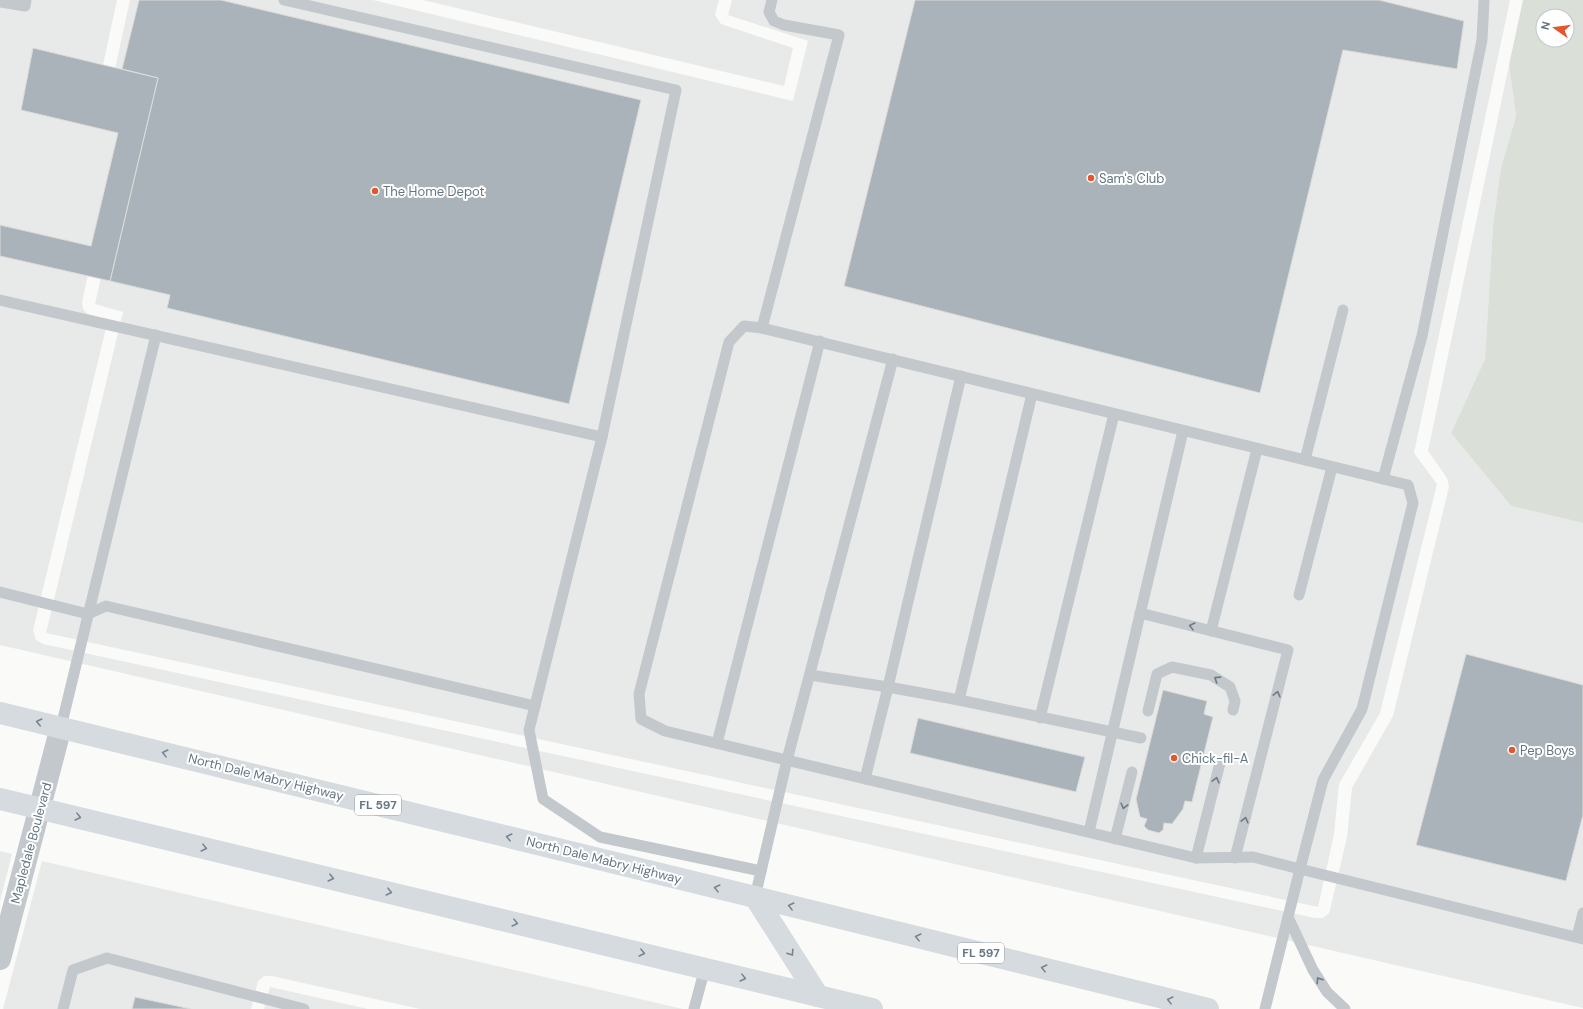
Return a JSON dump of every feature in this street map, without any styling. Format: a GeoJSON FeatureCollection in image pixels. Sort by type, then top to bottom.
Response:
{"type":"FeatureCollection","features":[{"type":"Feature","properties":{"kind":"main road","name":"North Dale Mabry Highway"},"geometry":{"type":"LineString","coordinates":[[0,713],[1208,1009]]}},
{"type":"Feature","properties":{"kind":"main road"},"geometry":{"type":"LineString","coordinates":[[0,799],[872,1009]]}},
{"type":"Feature","properties":{"kind":"main road"},"geometry":{"type":"LineString","coordinates":[[755,897],[818,996]]}},
{"type":"Feature","properties":{"kind":"street","name":"Mapledale Boulevard"},"geometry":{"type":"LineString","coordinates":[[0,959],[61,727]]}},
{"type":"Feature","properties":{"kind":"lane"},"geometry":{"type":"LineString","coordinates":[[0,2],[25,6],[26,0]]}},
{"type":"Feature","properties":{"kind":"lane"},"geometry":{"type":"LineString","coordinates":[[284,0],[676,90],[602,437],[529,730],[543,799],[600,837],[761,871]]}},
{"type":"Feature","properties":{"kind":"lane"},"geometry":{"type":"LineString","coordinates":[[762,328],[839,35],[774,21],[769,12],[772,0]]}},
{"type":"Feature","properties":{"kind":"lane"},"geometry":{"type":"LineString","coordinates":[[1383,479],[1422,336],[1482,40],[1484,0]]}},
{"type":"Feature","properties":{"kind":"lane"},"geometry":{"type":"LineString","coordinates":[[0,300],[602,437]]}},
{"type":"Feature","properties":{"kind":"lane"},"geometry":{"type":"LineString","coordinates":[[1305,460],[1343,310]]}},
{"type":"Feature","properties":{"kind":"lane"},"geometry":{"type":"LineString","coordinates":[[1264,1009],[1288,917],[1300,869],[1323,780],[1362,709],[1412,503],[1408,485],[820,341],[762,328],[744,326],[729,342],[639,694],[641,719],[665,731],[1196,858],[1253,857],[1300,869],[1580,938],[1583,912]]}},
{"type":"Feature","properties":{"kind":"lane"},"geometry":{"type":"LineString","coordinates":[[61,727],[156,335]]}},
{"type":"Feature","properties":{"kind":"lane"},"geometry":{"type":"LineString","coordinates":[[717,743],[820,341]]}},
{"type":"Feature","properties":{"kind":"lane"},"geometry":{"type":"LineString","coordinates":[[755,897],[787,760],[893,359]]}},
{"type":"Feature","properties":{"kind":"lane"},"geometry":{"type":"LineString","coordinates":[[865,779],[961,376]]}},
{"type":"Feature","properties":{"kind":"lane"},"geometry":{"type":"LineString","coordinates":[[959,700],[1032,394]]}},
{"type":"Feature","properties":{"kind":"lane"},"geometry":{"type":"LineString","coordinates":[[1040,718],[1114,414]]}},
{"type":"Feature","properties":{"kind":"lane"},"geometry":{"type":"LineString","coordinates":[[1089,832],[1184,431]]}},
{"type":"Feature","properties":{"kind":"lane"},"geometry":{"type":"LineString","coordinates":[[1211,631],[1257,449]]}},
{"type":"Feature","properties":{"kind":"lane"},"geometry":{"type":"LineString","coordinates":[[1299,595],[1332,467]]}},
{"type":"Feature","properties":{"kind":"lane"},"geometry":{"type":"LineString","coordinates":[[0,592],[88,614],[106,606],[535,706]]}},
{"type":"Feature","properties":{"kind":"lane"},"geometry":{"type":"LineString","coordinates":[[1140,614],[1288,650],[1235,858]]}},
{"type":"Feature","properties":{"kind":"lane"},"geometry":{"type":"LineString","coordinates":[[1148,711],[1157,674],[1172,667],[1211,675],[1230,687],[1235,701],[1233,710]]}},
{"type":"Feature","properties":{"kind":"lane"},"geometry":{"type":"LineString","coordinates":[[810,676],[888,687],[959,700],[1141,738]]}},
{"type":"Feature","properties":{"kind":"lane"},"geometry":{"type":"LineString","coordinates":[[1196,858],[1220,763]]}},
{"type":"Feature","properties":{"kind":"lane"},"geometry":{"type":"LineString","coordinates":[[1115,839],[1132,772]]}},
{"type":"Feature","properties":{"kind":"lane"},"geometry":{"type":"LineString","coordinates":[[1288,917],[1313,970],[1327,992],[1345,1009]]}},
{"type":"Feature","properties":{"kind":"lane"},"geometry":{"type":"LineString","coordinates":[[63,1009],[73,970],[107,958],[304,1009]]}},
{"type":"Feature","properties":{"kind":"lane"},"geometry":{"type":"LineString","coordinates":[[694,1009],[705,968]]}},
{"type":"Feature","properties":{"kind":"shaded area"},"geometry":{"type":"Polygon","coordinates":[[[0,0],[117,0],[100,79],[128,93],[82,302],[83,309],[88,314],[108,320],[33,630],[36,640],[43,644],[1315,918],[1323,918],[1329,913],[1330,910],[1347,837],[1352,788],[1393,716],[1449,487],[1447,478],[1428,451],[1509,65],[1516,116],[1501,168],[1493,225],[1485,359],[1451,433],[1511,506],[1583,523],[1583,1008],[0,645],[0,0]]]}},
{"type":"Feature","properties":{"kind":"shaded area"},"geometry":{"type":"Polygon","coordinates":[[[130,0],[373,0],[793,101],[808,41],[728,15],[732,0],[1510,0],[1414,453],[1437,484],[1380,713],[1339,784],[1334,834],[1318,907],[46,633],[123,312],[95,304],[144,84],[113,78],[130,0]]]}},
{"type":"Feature","properties":{"kind":"shaded area"},"geometry":{"type":"Polygon","coordinates":[[[423,0],[719,0],[715,15],[721,24],[793,48],[784,86],[423,0]]]}},
{"type":"Feature","properties":{"kind":"shaded area"},"geometry":{"type":"Polygon","coordinates":[[[1523,0],[1583,0],[1583,523],[1511,506],[1451,433],[1485,359],[1493,225],[1501,168],[1516,116],[1509,65],[1523,0]]]}},
{"type":"Feature","properties":{"kind":"shaded area"},"geometry":{"type":"Polygon","coordinates":[[[0,851],[12,854],[0,901],[0,851]]]}},
{"type":"Feature","properties":{"kind":"shaded area"},"geometry":{"type":"Polygon","coordinates":[[[42,861],[683,1009],[420,1009],[272,976],[264,976],[258,981],[251,1009],[3,1009],[42,861]]]}},
{"type":"Feature","properties":{"kind":"shaded area"},"geometry":{"type":"Polygon","coordinates":[[[270,987],[368,1009],[264,1009],[270,987]]]}},
{"type":"Feature","properties":{"kind":"building","name":"The Home Depot"},"geometry":{"type":"Polygon","coordinates":[[[139,0],[221,0],[641,100],[569,404],[167,308],[170,295],[110,281],[158,78],[122,69],[139,0]]]}},
{"type":"Feature","properties":{"kind":"building","name":"Sam's Club"},"geometry":{"type":"Polygon","coordinates":[[[915,0],[1379,0],[1464,21],[1457,69],[1343,50],[1260,393],[844,286],[915,0]]]}},
{"type":"Feature","properties":{"kind":"building"},"geometry":{"type":"Polygon","coordinates":[[[33,48],[158,78],[110,281],[0,256],[0,225],[91,246],[118,133],[21,110],[33,48]]]}},
{"type":"Feature","properties":{"kind":"building","name":"Pep Boys"},"geometry":{"type":"Polygon","coordinates":[[[1466,654],[1583,685],[1583,815],[1566,881],[1416,845],[1466,654]]]}},
{"type":"Feature","properties":{"kind":"building","name":"Chick-fil-A"},"geometry":{"type":"Polygon","coordinates":[[[1163,690],[1207,701],[1204,714],[1213,717],[1192,802],[1185,801],[1183,809],[1172,824],[1164,823],[1163,830],[1159,833],[1148,830],[1144,826],[1147,819],[1140,817],[1136,799],[1163,690]]]}},
{"type":"Feature","properties":{"kind":"building"},"geometry":{"type":"Polygon","coordinates":[[[918,718],[1085,757],[1076,792],[910,753],[918,718]]]}},
{"type":"Feature","properties":{"kind":"building"},"geometry":{"type":"Polygon","coordinates":[[[135,997],[191,1009],[132,1009],[135,997]]]}},
{"type":"Feature","properties":{"kind":"place","name":"Sam's Club"},"geometry":{"type":"Point","coordinates":[1091,178]}},
{"type":"Feature","properties":{"kind":"place","name":"The Home Depot"},"geometry":{"type":"Point","coordinates":[375,191]}},
{"type":"Feature","properties":{"kind":"place","name":"Pep Boys"},"geometry":{"type":"Point","coordinates":[1512,750]}},
{"type":"Feature","properties":{"kind":"place","name":"Chick-fil-A"},"geometry":{"type":"Point","coordinates":[1174,758]}}]}
